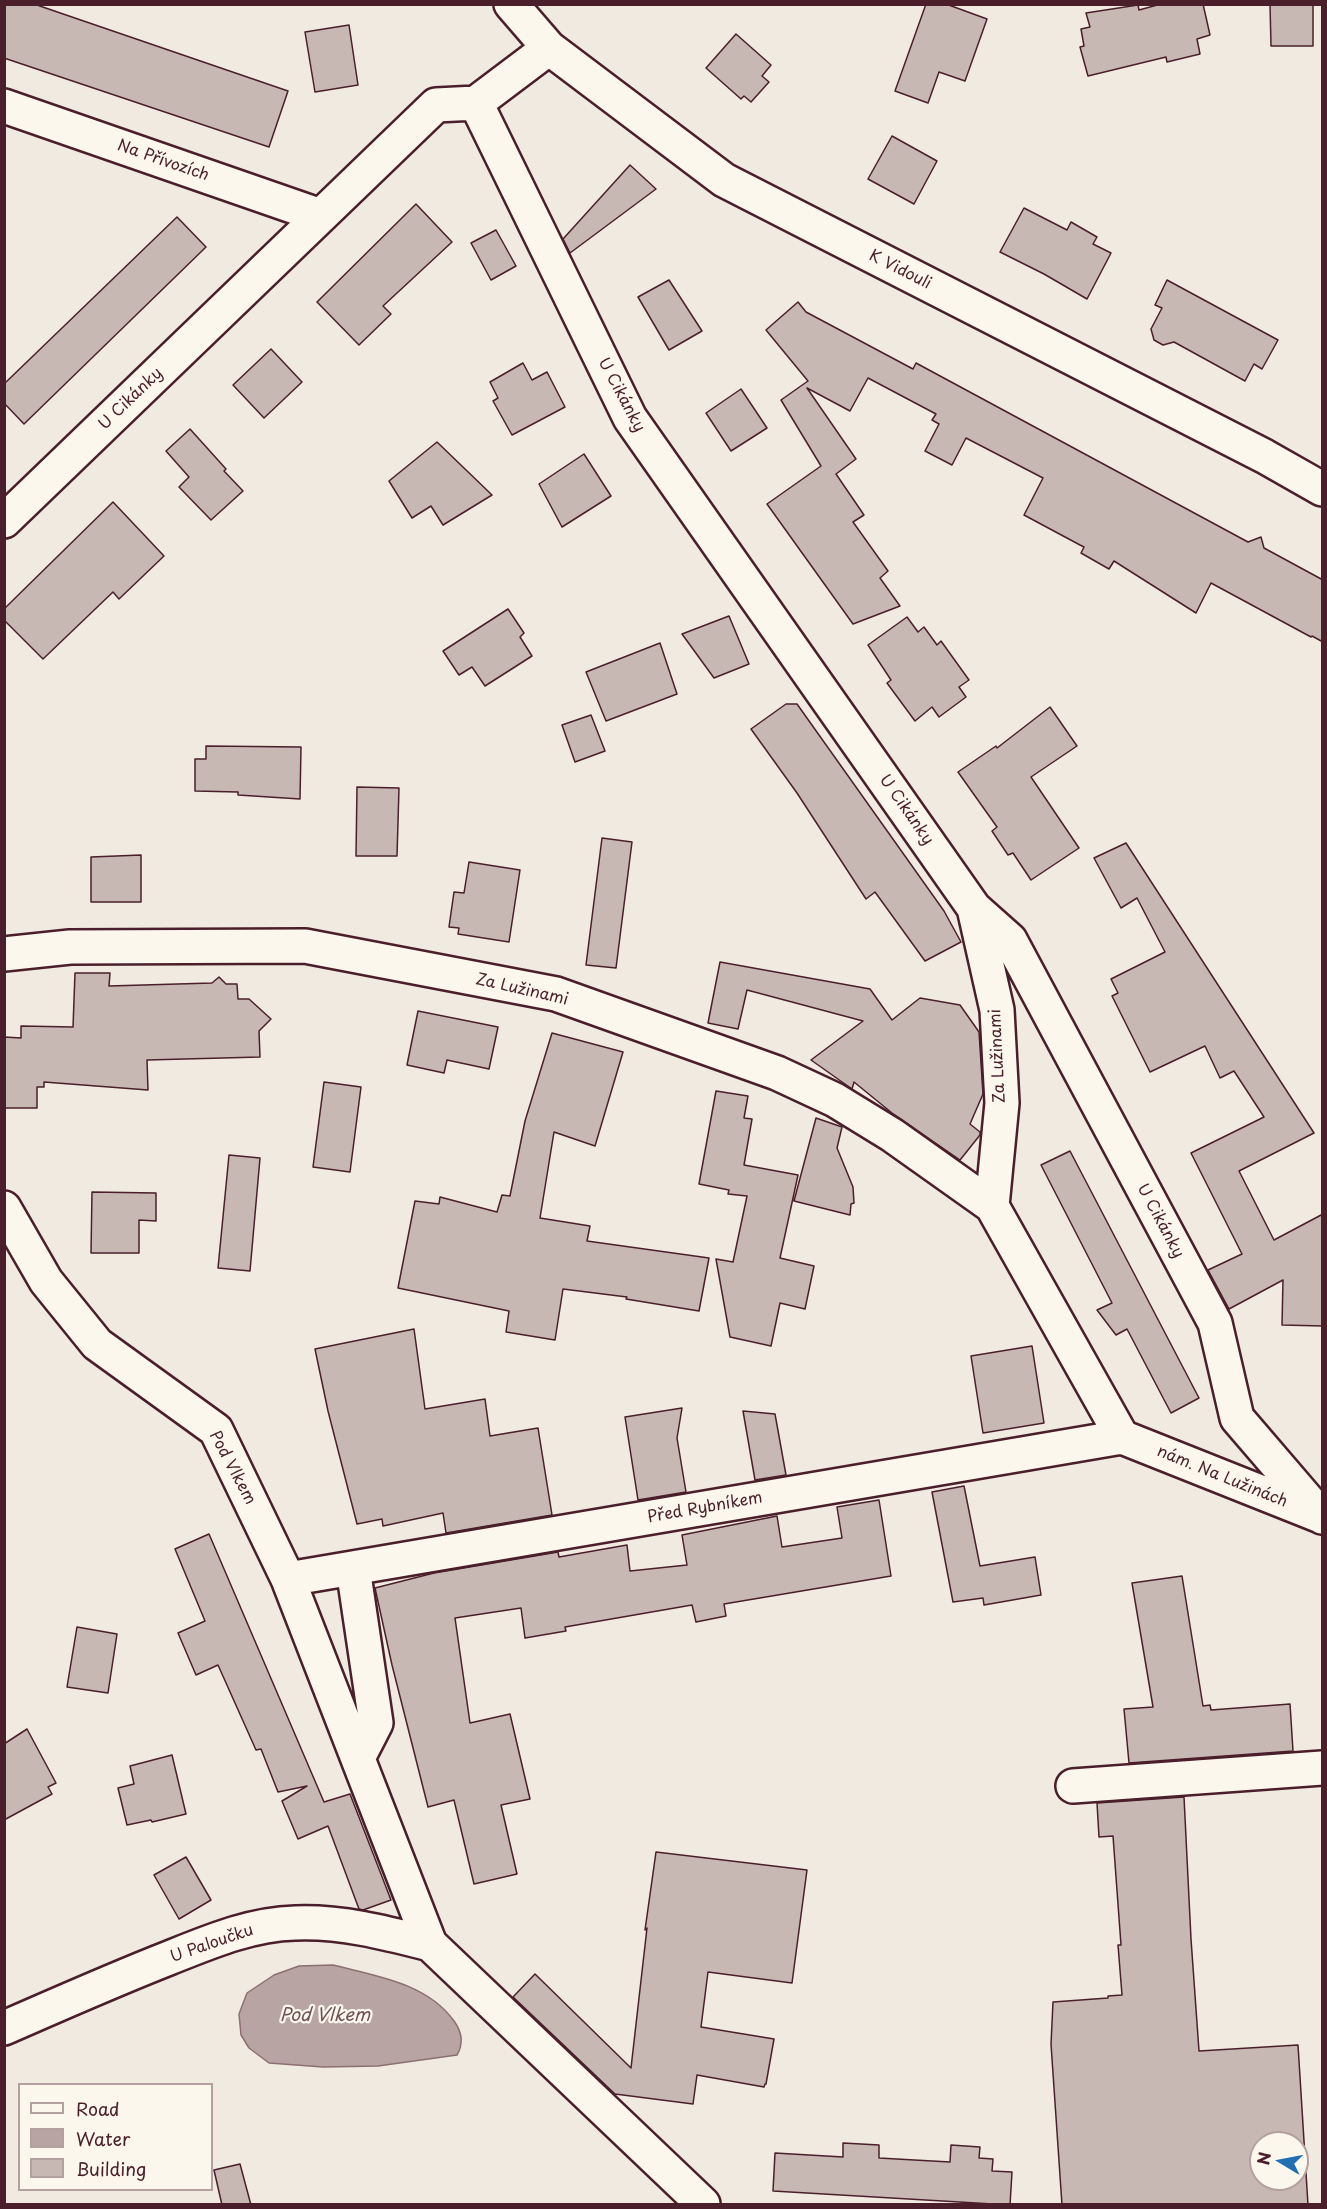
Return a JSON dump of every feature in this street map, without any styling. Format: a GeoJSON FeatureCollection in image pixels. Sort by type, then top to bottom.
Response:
{"type":"FeatureCollection","features":[{"type":"Feature","properties":{"kind":"street","name":"K Vidouli"},"geometry":{"type":"LineString","coordinates":[[511,4],[549,48],[724,180],[1264,456],[1323,489]]}},
{"type":"Feature","properties":{"kind":"street"},"geometry":{"type":"LineString","coordinates":[[476,103],[549,48]]}},
{"type":"Feature","properties":{"kind":"street","name":"U Cikánky"},"geometry":{"type":"LineString","coordinates":[[6,515],[436,105],[476,103],[630,418],[974,908],[1010,940],[1215,1323],[1237,1418],[1323,1517]]}},
{"type":"Feature","properties":{"kind":"street","name":"Na Přívozích"},"geometry":{"type":"LineString","coordinates":[[4,106],[321,216]]}},
{"type":"Feature","properties":{"kind":"street","name":"Za Lužinami"},"geometry":{"type":"LineString","coordinates":[[974,908],[997,1010],[1002,1103],[992,1206]]}},
{"type":"Feature","properties":{"kind":"street","name":"Za Lužinami"},"geometry":{"type":"LineString","coordinates":[[4,954],[70,946],[305,946],[556,994],[777,1073],[835,1100],[892,1135],[992,1206],[1122,1437]]}},
{"type":"Feature","properties":{"kind":"street","name":"Pod Vlkem"},"geometry":{"type":"LineString","coordinates":[[4,1208],[46,1281],[97,1344],[216,1430],[288,1578],[430,1944],[703,2205]]}},
{"type":"Feature","properties":{"kind":"street","name":"nám. Na Lužinách"},"geometry":{"type":"LineString","coordinates":[[1122,1437],[1323,1517]]}},
{"type":"Feature","properties":{"kind":"street","name":"Před Rybníkem"},"geometry":{"type":"LineString","coordinates":[[288,1578],[1122,1437]]}},
{"type":"Feature","properties":{"kind":"street"},"geometry":{"type":"LineString","coordinates":[[353,1568],[376,1723],[358,1758]]}},
{"type":"Feature","properties":{"kind":"street"},"geometry":{"type":"LineString","coordinates":[[1073,1786],[1323,1768]]}},
{"type":"Feature","properties":{"kind":"street","name":"U Paloučku"},"geometry":{"type":"LineString","coordinates":[[4,2028],[83,1992],[222,1937],[269,1925],[323,1923],[383,1932],[430,1944]]}},
{"type":"Feature","properties":{"kind":"water","name":"Pod Vlkem"},"geometry":{"type":"Polygon","coordinates":[[[333,1965],[400,1983],[430,1998],[443,2008],[459,2029],[461,2042],[457,2055],[378,2066],[323,2067],[269,2063],[249,2048],[241,2035],[239,2014],[247,1993],[274,1975],[299,1966],[333,1965]]]}},
{"type":"Feature","properties":{"kind":"building"},"geometry":{"type":"Polygon","coordinates":[[[4,4],[34,4],[288,91],[269,147],[4,58],[4,4]]]}},
{"type":"Feature","properties":{"kind":"building"},"geometry":{"type":"Polygon","coordinates":[[[926,4],[946,4],[987,19],[965,81],[939,72],[928,103],[895,91],[926,4]]]}},
{"type":"Feature","properties":{"kind":"building"},"geometry":{"type":"Polygon","coordinates":[[[1161,4],[1203,4],[1210,35],[1197,39],[1200,54],[1167,62],[1166,57],[1088,76],[1080,47],[1084,46],[1081,29],[1090,27],[1086,13],[1138,5],[1139,10],[1161,4]]]}},
{"type":"Feature","properties":{"kind":"building"},"geometry":{"type":"Polygon","coordinates":[[[1270,4],[1313,4],[1313,46],[1271,46],[1270,4]]]}},
{"type":"Feature","properties":{"kind":"building"},"geometry":{"type":"Polygon","coordinates":[[[349,25],[358,85],[315,92],[305,32],[349,25]]]}},
{"type":"Feature","properties":{"kind":"building"},"geometry":{"type":"Polygon","coordinates":[[[736,34],[771,65],[762,76],[769,82],[751,102],[744,96],[741,99],[706,68],[736,34]]]}},
{"type":"Feature","properties":{"kind":"building"},"geometry":{"type":"Polygon","coordinates":[[[892,136],[937,161],[914,204],[868,179],[892,136]]]}},
{"type":"Feature","properties":{"kind":"building"},"geometry":{"type":"Polygon","coordinates":[[[630,165],[656,189],[570,253],[563,239],[630,165]]]}},
{"type":"Feature","properties":{"kind":"building"},"geometry":{"type":"Polygon","coordinates":[[[416,204],[452,242],[383,306],[391,314],[359,345],[317,302],[416,204]]]}},
{"type":"Feature","properties":{"kind":"building"},"geometry":{"type":"Polygon","coordinates":[[[1024,208],[1067,230],[1071,222],[1097,237],[1093,244],[1111,253],[1087,299],[1000,252],[1024,208]]]}},
{"type":"Feature","properties":{"kind":"building"},"geometry":{"type":"Polygon","coordinates":[[[177,217],[206,247],[24,424],[4,403],[4,384],[177,217]]]}},
{"type":"Feature","properties":{"kind":"building"},"geometry":{"type":"Polygon","coordinates":[[[496,230],[516,266],[491,280],[471,243],[496,230]]]}},
{"type":"Feature","properties":{"kind":"building"},"geometry":{"type":"Polygon","coordinates":[[[669,280],[702,331],[669,350],[638,297],[669,280]]]}},
{"type":"Feature","properties":{"kind":"building"},"geometry":{"type":"Polygon","coordinates":[[[1167,280],[1278,340],[1262,369],[1254,364],[1245,381],[1174,342],[1163,345],[1154,340],[1151,329],[1162,308],[1155,305],[1167,280]]]}},
{"type":"Feature","properties":{"kind":"building"},"geometry":{"type":"Polygon","coordinates":[[[798,302],[806,312],[913,369],[916,363],[1248,542],[1261,537],[1264,548],[1323,580],[1323,642],[1211,583],[1196,613],[1114,561],[1109,569],[1081,553],[1084,547],[1024,515],[1043,478],[966,438],[952,465],[925,451],[939,424],[932,420],[936,414],[868,378],[850,411],[807,388],[856,459],[836,474],[864,515],[853,522],[888,571],[880,578],[900,606],[853,624],[767,504],[821,466],[781,400],[808,381],[766,330],[798,302]]]}},
{"type":"Feature","properties":{"kind":"building"},"geometry":{"type":"Polygon","coordinates":[[[271,349],[302,382],[264,418],[233,385],[271,349]]]}},
{"type":"Feature","properties":{"kind":"building"},"geometry":{"type":"Polygon","coordinates":[[[523,363],[532,380],[547,372],[565,407],[512,435],[493,401],[498,398],[490,382],[523,363]]]}},
{"type":"Feature","properties":{"kind":"building"},"geometry":{"type":"Polygon","coordinates":[[[741,389],[767,428],[731,451],[706,413],[741,389]]]}},
{"type":"Feature","properties":{"kind":"building"},"geometry":{"type":"Polygon","coordinates":[[[190,429],[243,491],[211,520],[179,487],[189,477],[166,451],[190,429]]]}},
{"type":"Feature","properties":{"kind":"building"},"geometry":{"type":"Polygon","coordinates":[[[437,442],[492,495],[443,525],[431,506],[412,518],[389,481],[437,442]]]}},
{"type":"Feature","properties":{"kind":"building"},"geometry":{"type":"Polygon","coordinates":[[[584,454],[611,496],[562,527],[539,484],[584,454]]]}},
{"type":"Feature","properties":{"kind":"building"},"geometry":{"type":"Polygon","coordinates":[[[113,502],[164,556],[119,599],[113,592],[43,659],[4,620],[4,609],[113,502]]]}},
{"type":"Feature","properties":{"kind":"building"},"geometry":{"type":"Polygon","coordinates":[[[508,609],[524,633],[520,637],[532,656],[485,686],[472,667],[459,675],[443,651],[508,609]]]}},
{"type":"Feature","properties":{"kind":"building"},"geometry":{"type":"Polygon","coordinates":[[[729,616],[749,664],[714,678],[682,634],[729,616]]]}},
{"type":"Feature","properties":{"kind":"building"},"geometry":{"type":"Polygon","coordinates":[[[907,617],[918,632],[924,627],[937,645],[941,641],[969,680],[959,687],[966,697],[939,717],[932,707],[915,721],[887,683],[891,680],[868,645],[907,617]]]}},
{"type":"Feature","properties":{"kind":"building"},"geometry":{"type":"Polygon","coordinates":[[[660,643],[677,694],[606,721],[586,672],[660,643]]]}},
{"type":"Feature","properties":{"kind":"building"},"geometry":{"type":"Polygon","coordinates":[[[786,704],[797,704],[944,911],[961,942],[925,961],[875,892],[866,899],[797,793],[751,729],[786,704]]]}},
{"type":"Feature","properties":{"kind":"building"},"geometry":{"type":"Polygon","coordinates":[[[1050,707],[1077,746],[1031,777],[1079,848],[1031,880],[1013,853],[1008,855],[992,831],[997,827],[958,772],[996,746],[997,748],[1050,707]]]}},
{"type":"Feature","properties":{"kind":"building"},"geometry":{"type":"Polygon","coordinates":[[[591,715],[605,751],[575,762],[562,725],[591,715]]]}},
{"type":"Feature","properties":{"kind":"building"},"geometry":{"type":"Polygon","coordinates":[[[206,746],[301,747],[300,799],[238,795],[238,792],[195,791],[195,759],[206,759],[206,746]]]}},
{"type":"Feature","properties":{"kind":"building"},"geometry":{"type":"Polygon","coordinates":[[[357,787],[399,788],[397,856],[356,856],[357,787]]]}},
{"type":"Feature","properties":{"kind":"building"},"geometry":{"type":"Polygon","coordinates":[[[602,838],[632,842],[616,968],[586,965],[602,838]]]}},
{"type":"Feature","properties":{"kind":"building"},"geometry":{"type":"Polygon","coordinates":[[[1126,843],[1314,1133],[1239,1171],[1274,1240],[1323,1214],[1323,1326],[1282,1325],[1283,1280],[1229,1309],[1208,1270],[1242,1254],[1191,1153],[1264,1117],[1234,1071],[1220,1078],[1205,1046],[1150,1072],[1112,996],[1118,993],[1111,979],[1165,952],[1137,898],[1121,908],[1094,858],[1126,843]]]}},
{"type":"Feature","properties":{"kind":"building"},"geometry":{"type":"Polygon","coordinates":[[[141,855],[141,902],[91,902],[91,857],[141,855]]]}},
{"type":"Feature","properties":{"kind":"building"},"geometry":{"type":"Polygon","coordinates":[[[469,862],[520,870],[509,942],[458,934],[459,928],[449,927],[454,892],[464,893],[469,862]]]}},
{"type":"Feature","properties":{"kind":"building"},"geometry":{"type":"Polygon","coordinates":[[[720,962],[870,989],[892,1020],[920,998],[960,1005],[979,1032],[983,1094],[970,1124],[980,1132],[980,1135],[960,1160],[892,1113],[854,1082],[852,1089],[811,1060],[863,1021],[747,990],[738,1029],[708,1023],[720,962]]]}},
{"type":"Feature","properties":{"kind":"building"},"geometry":{"type":"Polygon","coordinates":[[[75,973],[110,973],[109,986],[212,983],[219,977],[226,984],[237,984],[238,999],[249,999],[271,1019],[259,1031],[260,1057],[147,1060],[148,1090],[44,1082],[44,1087],[37,1087],[37,1108],[4,1108],[4,1037],[21,1038],[21,1026],[73,1027],[75,973]]]}},
{"type":"Feature","properties":{"kind":"building"},"geometry":{"type":"Polygon","coordinates":[[[418,1011],[498,1027],[489,1069],[447,1060],[444,1073],[407,1065],[418,1011]]]}},
{"type":"Feature","properties":{"kind":"building"},"geometry":{"type":"Polygon","coordinates":[[[552,1033],[623,1052],[595,1146],[554,1132],[540,1218],[590,1226],[587,1241],[709,1258],[699,1311],[626,1299],[627,1297],[563,1289],[555,1340],[506,1332],[509,1311],[398,1288],[415,1201],[439,1204],[440,1197],[497,1212],[502,1195],[510,1196],[525,1121],[552,1033]]]}},
{"type":"Feature","properties":{"kind":"building"},"geometry":{"type":"Polygon","coordinates":[[[324,1082],[361,1087],[350,1172],[313,1167],[324,1082]]]}},
{"type":"Feature","properties":{"kind":"building"},"geometry":{"type":"Polygon","coordinates":[[[716,1091],[748,1096],[744,1118],[752,1119],[744,1165],[798,1175],[780,1258],[814,1266],[805,1309],[780,1303],[771,1346],[730,1337],[716,1259],[733,1262],[747,1196],[728,1194],[729,1190],[699,1184],[716,1091]]]}},
{"type":"Feature","properties":{"kind":"building"},"geometry":{"type":"Polygon","coordinates":[[[816,1118],[842,1127],[837,1148],[853,1187],[854,1203],[851,1204],[850,1215],[794,1201],[816,1118]]]}},
{"type":"Feature","properties":{"kind":"building"},"geometry":{"type":"Polygon","coordinates":[[[1070,1151],[1199,1398],[1171,1413],[1127,1329],[1116,1335],[1097,1310],[1112,1303],[1041,1165],[1070,1151]]]}},
{"type":"Feature","properties":{"kind":"building"},"geometry":{"type":"Polygon","coordinates":[[[229,1155],[260,1158],[250,1271],[218,1268],[229,1155]]]}},
{"type":"Feature","properties":{"kind":"building"},"geometry":{"type":"Polygon","coordinates":[[[92,1192],[156,1193],[156,1221],[139,1220],[139,1253],[91,1253],[92,1192]]]}},
{"type":"Feature","properties":{"kind":"building"},"geometry":{"type":"Polygon","coordinates":[[[414,1329],[425,1409],[485,1399],[490,1436],[538,1428],[552,1515],[446,1533],[443,1513],[383,1526],[382,1519],[357,1524],[328,1411],[315,1349],[414,1329]]]}},
{"type":"Feature","properties":{"kind":"building"},"geometry":{"type":"Polygon","coordinates":[[[1032,1346],[1044,1423],[983,1433],[971,1356],[1032,1346]]]}},
{"type":"Feature","properties":{"kind":"building"},"geometry":{"type":"Polygon","coordinates":[[[682,1408],[677,1438],[686,1492],[638,1500],[625,1417],[682,1408]]]}},
{"type":"Feature","properties":{"kind":"building"},"geometry":{"type":"Polygon","coordinates":[[[743,1411],[775,1414],[786,1475],[755,1480],[743,1411]]]}},
{"type":"Feature","properties":{"kind":"building"},"geometry":{"type":"Polygon","coordinates":[[[964,1486],[980,1566],[1035,1557],[1041,1595],[984,1605],[983,1598],[953,1602],[932,1492],[964,1486]]]}},
{"type":"Feature","properties":{"kind":"building"},"geometry":{"type":"Polygon","coordinates":[[[879,1500],[891,1576],[724,1604],[726,1616],[696,1622],[692,1605],[565,1627],[566,1631],[525,1638],[521,1608],[455,1618],[470,1723],[510,1714],[530,1799],[501,1805],[517,1874],[474,1884],[454,1800],[428,1807],[375,1588],[434,1573],[558,1552],[559,1557],[627,1545],[630,1571],[687,1565],[682,1535],[777,1516],[782,1547],[842,1538],[837,1507],[879,1500]]]}},
{"type":"Feature","properties":{"kind":"building"},"geometry":{"type":"Polygon","coordinates":[[[209,1534],[324,1802],[350,1794],[391,1900],[363,1910],[359,1909],[328,1826],[298,1839],[282,1801],[307,1786],[278,1792],[261,1749],[256,1750],[218,1665],[196,1675],[178,1633],[205,1621],[175,1549],[209,1534]]]}},
{"type":"Feature","properties":{"kind":"building"},"geometry":{"type":"Polygon","coordinates":[[[1182,1576],[1203,1706],[1210,1705],[1211,1710],[1290,1704],[1293,1751],[1129,1763],[1124,1709],[1153,1707],[1132,1583],[1182,1576]]]}},
{"type":"Feature","properties":{"kind":"building"},"geometry":{"type":"Polygon","coordinates":[[[77,1627],[117,1634],[108,1693],[67,1687],[77,1627]]]}},
{"type":"Feature","properties":{"kind":"building"},"geometry":{"type":"Polygon","coordinates":[[[27,1729],[56,1783],[48,1787],[52,1794],[4,1820],[4,1744],[27,1729]]]}},
{"type":"Feature","properties":{"kind":"building"},"geometry":{"type":"Polygon","coordinates":[[[172,1755],[186,1814],[127,1825],[118,1788],[134,1784],[130,1766],[172,1755]]]}},
{"type":"Feature","properties":{"kind":"building"},"geometry":{"type":"Polygon","coordinates":[[[1184,1797],[1199,2051],[1298,2045],[1303,2131],[1249,2131],[1249,2191],[1307,2191],[1308,2205],[1062,2205],[1051,2044],[1053,2002],[1122,1995],[1118,1945],[1121,1945],[1113,1836],[1099,1837],[1097,1803],[1184,1797]]]}},
{"type":"Feature","properties":{"kind":"building"},"geometry":{"type":"Polygon","coordinates":[[[656,1852],[807,1870],[792,1983],[708,1972],[701,2027],[774,2039],[764,2087],[697,2075],[693,2104],[615,2094],[513,1997],[535,1974],[631,2068],[647,1928],[645,1930],[656,1852]]]}},
{"type":"Feature","properties":{"kind":"building"},"geometry":{"type":"Polygon","coordinates":[[[186,1857],[211,1900],[179,1919],[154,1875],[186,1857]]]}},
{"type":"Feature","properties":{"kind":"building"},"geometry":{"type":"Polygon","coordinates":[[[843,2143],[879,2145],[879,2158],[950,2162],[951,2145],[980,2147],[979,2158],[993,2159],[992,2171],[1012,2172],[1010,2205],[773,2191],[775,2153],[843,2157],[843,2143]]]}},
{"type":"Feature","properties":{"kind":"building"},"geometry":{"type":"Polygon","coordinates":[[[240,2164],[251,2205],[222,2205],[214,2170],[240,2164]]]}}]}
